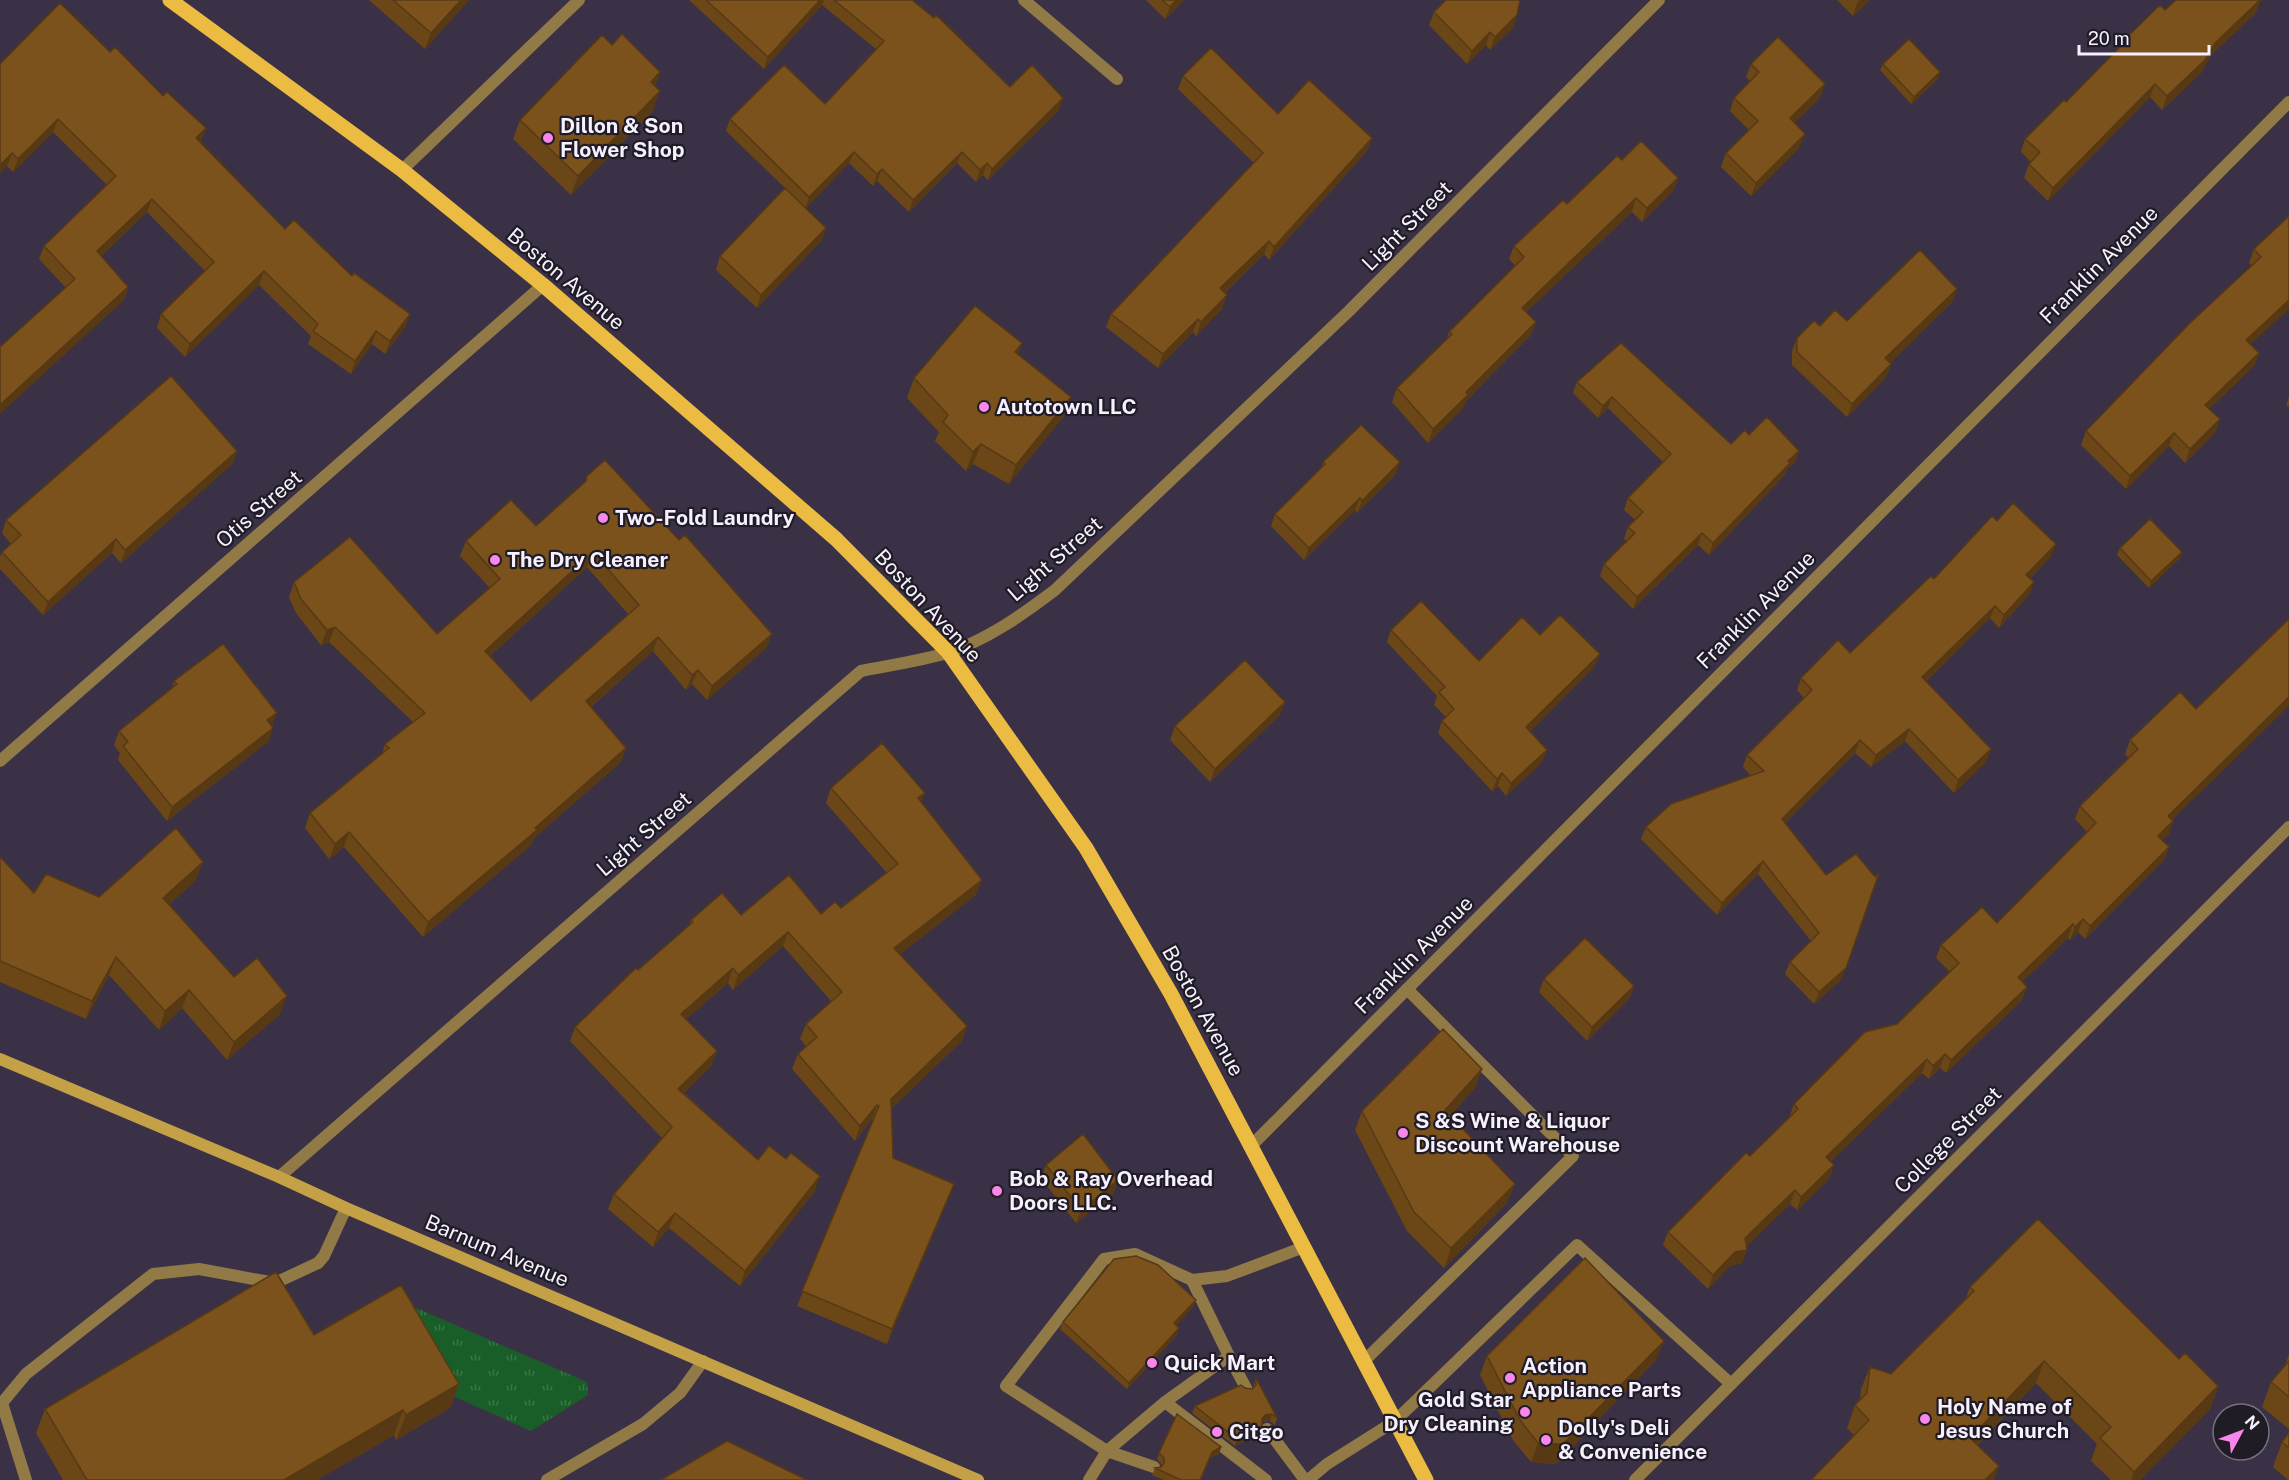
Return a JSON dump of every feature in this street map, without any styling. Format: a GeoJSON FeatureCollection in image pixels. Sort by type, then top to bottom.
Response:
{"type":"FeatureCollection","features":[{"type":"Feature","properties":{"kind":"main road","name":"Boston Avenue"},"geometry":{"type":"LineString","coordinates":[[170,0],[402,170],[543,285],[836,539],[948,652],[1086,848],[1171,994],[1426,1480]]}},
{"type":"Feature","properties":{"kind":"main road","name":"Barnum Avenue"},"geometry":{"type":"LineString","coordinates":[[0,1059],[279,1177],[978,1480]]}},
{"type":"Feature","properties":{"kind":"street"},"geometry":{"type":"LineString","coordinates":[[402,170],[579,0]]}},
{"type":"Feature","properties":{"kind":"street"},"geometry":{"type":"LineString","coordinates":[[1024,0],[1117,79]]}},
{"type":"Feature","properties":{"kind":"street","name":"Light Street"},"geometry":{"type":"LineString","coordinates":[[279,1177],[861,672],[948,652],[1004,626],[1055,590],[1349,311],[1659,0]]}},
{"type":"Feature","properties":{"kind":"street","name":"Franklin Avenue"},"geometry":{"type":"LineString","coordinates":[[1251,1146],[2289,102]]}},
{"type":"Feature","properties":{"kind":"street","name":"Otis Street"},"geometry":{"type":"LineString","coordinates":[[0,761],[543,285]]}},
{"type":"Feature","properties":{"kind":"street","name":"College Street"},"geometry":{"type":"LineString","coordinates":[[1635,1480],[2289,827]]}},
{"type":"Feature","properties":{"kind":"street"},"geometry":{"type":"LineString","coordinates":[[1364,1361],[1573,1156],[1407,989]]}},
{"type":"Feature","properties":{"kind":"street"},"geometry":{"type":"LineString","coordinates":[[26,1480],[2,1403],[26,1374],[153,1274],[199,1269],[275,1283],[318,1263],[324,1256],[346,1208]]}},
{"type":"Feature","properties":{"kind":"street"},"geometry":{"type":"LineString","coordinates":[[1267,1429],[1306,1480],[1395,1421],[1577,1245],[1731,1384]]}},
{"type":"Feature","properties":{"kind":"street"},"geometry":{"type":"LineString","coordinates":[[1154,1467],[1107,1451],[1006,1386],[1104,1259],[1135,1254],[1192,1280],[1227,1276],[1304,1247]]}},
{"type":"Feature","properties":{"kind":"street"},"geometry":{"type":"LineString","coordinates":[[1192,1280],[1246,1388]]}},
{"type":"Feature","properties":{"kind":"street"},"geometry":{"type":"LineString","coordinates":[[1089,1480],[1107,1451],[1165,1402],[1229,1356]]}},
{"type":"Feature","properties":{"kind":"street"},"geometry":{"type":"LineString","coordinates":[[547,1480],[643,1424],[680,1393],[703,1361]]}},
{"type":"Feature","properties":{"kind":"street"},"geometry":{"type":"LineString","coordinates":[[1165,1402],[1266,1480]]}},
{"type":"Feature","properties":{"kind":"green space"},"geometry":{"type":"Polygon","coordinates":[[[407,1304],[587,1382],[588,1395],[531,1431],[453,1396],[407,1304]]]}},
{"type":"Feature","properties":{"kind":"building"},"geometry":{"type":"Polygon","coordinates":[[[393,0],[461,0],[431,33],[393,0]]]}},
{"type":"Feature","properties":{"kind":"building"},"geometry":{"type":"Polygon","coordinates":[[[706,0],[820,0],[768,57],[706,0]]]}},
{"type":"Feature","properties":{"kind":"building"},"geometry":{"type":"Polygon","coordinates":[[[834,0],[912,0],[934,18],[936,15],[1010,87],[1032,65],[1063,98],[992,169],[987,163],[980,170],[962,152],[913,200],[882,169],[877,174],[854,152],[809,197],[730,119],[784,65],[825,104],[884,41],[834,0]]]}},
{"type":"Feature","properties":{"kind":"building"},"geometry":{"type":"Polygon","coordinates":[[[1162,0],[1176,0],[1170,7],[1162,0]]]}},
{"type":"Feature","properties":{"kind":"building"},"geometry":{"type":"Polygon","coordinates":[[[1446,0],[1520,0],[1517,15],[1495,37],[1490,32],[1472,51],[1434,12],[1446,0]]]}},
{"type":"Feature","properties":{"kind":"building"},"geometry":{"type":"Polygon","coordinates":[[[2176,0],[2260,0],[2215,43],[2205,60],[2167,96],[2155,84],[2053,188],[2029,164],[2040,152],[2025,139],[2064,100],[2066,102],[2160,5],[2165,10],[2176,0]]]}},
{"type":"Feature","properties":{"kind":"building"},"geometry":{"type":"Polygon","coordinates":[[[60,3],[110,52],[115,47],[163,96],[167,92],[206,128],[196,138],[285,229],[294,220],[352,276],[354,273],[410,314],[390,341],[376,331],[355,361],[313,331],[318,324],[264,271],[190,344],[161,314],[214,262],[152,199],[97,251],[128,287],[0,405],[0,347],[75,279],[44,246],[116,176],[58,119],[18,159],[12,153],[0,165],[0,64],[60,3]]]}},
{"type":"Feature","properties":{"kind":"building"},"geometry":{"type":"Polygon","coordinates":[[[622,34],[660,72],[651,82],[660,91],[578,176],[520,120],[602,35],[612,45],[622,34]]]}},
{"type":"Feature","properties":{"kind":"building"},"geometry":{"type":"Polygon","coordinates":[[[1778,37],[1825,84],[1790,118],[1805,134],[1756,183],[1726,153],[1758,121],[1734,98],[1759,72],[1751,64],[1778,37]]]}},
{"type":"Feature","properties":{"kind":"building"},"geometry":{"type":"Polygon","coordinates":[[[1909,39],[1940,72],[1914,97],[1883,64],[1909,39]]]}},
{"type":"Feature","properties":{"kind":"building"},"geometry":{"type":"Polygon","coordinates":[[[1211,48],[1278,114],[1309,80],[1372,138],[1274,247],[1269,241],[1220,288],[1227,295],[1201,322],[1198,319],[1163,354],[1111,314],[1263,153],[1183,76],[1211,48]]]}},
{"type":"Feature","properties":{"kind":"building"},"geometry":{"type":"Polygon","coordinates":[[[1641,141],[1678,178],[1647,208],[1636,198],[1522,308],[1536,322],[1466,392],[1468,395],[1433,429],[1397,388],[1452,334],[1449,332],[1524,257],[1514,246],[1563,200],[1567,204],[1617,156],[1622,160],[1641,141]]]}},
{"type":"Feature","properties":{"kind":"building"},"geometry":{"type":"Polygon","coordinates":[[[785,188],[826,228],[761,295],[720,256],[785,188]]]}},
{"type":"Feature","properties":{"kind":"building"},"geometry":{"type":"Polygon","coordinates":[[[2289,216],[2289,300],[2246,340],[2259,353],[2205,405],[2220,419],[2190,449],[2174,433],[2130,476],[2086,431],[2190,323],[2261,257],[2254,249],[2289,216]]]}},
{"type":"Feature","properties":{"kind":"building"},"geometry":{"type":"Polygon","coordinates":[[[1920,250],[1957,289],[1885,358],[1891,364],[1852,404],[1797,352],[1797,338],[1814,321],[1820,326],[1835,310],[1847,321],[1920,250]]]}},
{"type":"Feature","properties":{"kind":"building","name":"Autotown LLC"},"geometry":{"type":"Polygon","coordinates":[[[975,306],[1022,343],[1015,352],[1071,397],[1016,465],[981,444],[973,452],[943,422],[948,415],[914,378],[975,306]]]}},
{"type":"Feature","properties":{"kind":"building"},"geometry":{"type":"Polygon","coordinates":[[[1621,343],[1731,444],[1745,430],[1749,435],[1767,417],[1799,451],[1713,543],[1702,533],[1637,597],[1604,564],[1635,533],[1628,527],[1643,512],[1628,498],[1671,454],[1612,397],[1603,406],[1577,382],[1621,343]]]}},
{"type":"Feature","properties":{"kind":"building"},"geometry":{"type":"Polygon","coordinates":[[[171,376],[237,451],[125,550],[116,539],[48,602],[2,552],[21,535],[6,520],[171,376]]]}},
{"type":"Feature","properties":{"kind":"building"},"geometry":{"type":"Polygon","coordinates":[[[1361,425],[1400,462],[1362,501],[1360,498],[1309,548],[1275,514],[1361,425]]]}},
{"type":"Feature","properties":{"kind":"building"},"geometry":{"type":"Polygon","coordinates":[[[605,460],[679,540],[685,535],[772,634],[712,686],[698,670],[692,675],[658,637],[586,701],[626,748],[535,828],[537,830],[428,922],[349,832],[335,844],[310,813],[389,748],[385,744],[425,713],[335,627],[327,630],[301,599],[294,582],[350,537],[437,634],[500,579],[466,541],[511,500],[536,526],[586,481],[587,476],[605,460]],[[593,552],[485,651],[531,701],[639,605],[593,552]]]}},
{"type":"Feature","properties":{"kind":"building"},"geometry":{"type":"Polygon","coordinates":[[[2013,503],[2056,544],[2026,575],[2034,582],[2004,615],[1995,606],[1922,677],[1991,749],[1958,780],[1909,729],[1876,755],[1860,740],[1782,819],[1826,875],[1856,854],[1875,877],[1879,873],[1846,968],[1819,992],[1790,962],[1819,933],[1763,861],[1722,903],[1646,827],[1671,804],[1764,771],[1747,755],[1812,690],[1801,678],[1838,640],[1850,653],[1931,576],[1934,579],[1992,516],[1997,521],[2013,503]]]}},
{"type":"Feature","properties":{"kind":"building"},"geometry":{"type":"Polygon","coordinates":[[[2150,519],[2182,552],[2151,581],[2120,548],[2150,519]]]}},
{"type":"Feature","properties":{"kind":"building"},"geometry":{"type":"Polygon","coordinates":[[[1421,601],[1479,661],[1522,617],[1540,635],[1560,615],[1600,654],[1526,727],[1547,750],[1511,783],[1502,773],[1497,779],[1442,721],[1454,709],[1439,692],[1445,687],[1391,630],[1421,601]]]}},
{"type":"Feature","properties":{"kind":"building"},"geometry":{"type":"Polygon","coordinates":[[[2289,619],[2289,697],[2168,816],[2173,821],[2158,836],[2169,847],[2090,926],[2083,919],[2075,927],[2073,924],[2018,977],[2027,987],[1951,1060],[1945,1054],[1933,1066],[1927,1059],[1826,1157],[1834,1165],[1801,1197],[1795,1190],[1745,1238],[1747,1250],[1735,1252],[1713,1275],[1668,1232],[1746,1153],[1750,1156],[1798,1109],[1794,1104],[1865,1032],[1897,1024],[1959,963],[1941,945],[1982,907],[1997,923],[2096,823],[2080,806],[2138,749],[2130,740],[2180,692],[2196,709],[2289,619]]]}},
{"type":"Feature","properties":{"kind":"building"},"geometry":{"type":"Polygon","coordinates":[[[223,644],[277,713],[267,720],[273,728],[172,807],[123,746],[128,742],[119,731],[177,684],[174,681],[223,644]]]}},
{"type":"Feature","properties":{"kind":"building"},"geometry":{"type":"Polygon","coordinates":[[[1245,660],[1285,702],[1215,769],[1175,726],[1245,660]]]}},
{"type":"Feature","properties":{"kind":"building"},"geometry":{"type":"Polygon","coordinates":[[[882,743],[925,793],[918,798],[982,880],[894,948],[967,1026],[891,1099],[893,1158],[954,1184],[892,1329],[802,1291],[879,1106],[877,1105],[860,1126],[798,1054],[817,1037],[806,1024],[842,992],[788,932],[738,975],[733,968],[681,1014],[717,1051],[678,1089],[758,1160],[769,1146],[786,1159],[791,1153],[820,1176],[745,1271],[675,1213],[658,1232],[614,1194],[672,1127],[575,1027],[636,968],[638,970],[722,893],[741,915],[789,875],[821,914],[835,902],[841,908],[898,864],[831,788],[882,743]]]}},
{"type":"Feature","properties":{"kind":"building"},"geometry":{"type":"Polygon","coordinates":[[[176,828],[203,862],[163,898],[234,977],[257,958],[287,996],[234,1042],[189,990],[165,1011],[116,957],[92,1001],[0,961],[0,857],[34,893],[46,874],[99,897],[176,828]]]}},
{"type":"Feature","properties":{"kind":"building"},"geometry":{"type":"Polygon","coordinates":[[[1585,938],[1634,986],[1592,1027],[1544,979],[1585,938]]]}},
{"type":"Feature","properties":{"kind":"building"},"geometry":{"type":"Polygon","coordinates":[[[1443,1029],[1482,1069],[1445,1110],[1515,1184],[1451,1248],[1414,1212],[1362,1111],[1443,1029]]]}},
{"type":"Feature","properties":{"kind":"building"},"geometry":{"type":"Polygon","coordinates":[[[1083,1134],[1118,1180],[1081,1210],[1046,1165],[1083,1134]]]}},
{"type":"Feature","properties":{"kind":"building"},"geometry":{"type":"Polygon","coordinates":[[[2038,1219],[2179,1359],[2185,1353],[2218,1386],[2134,1472],[2100,1438],[2111,1427],[2044,1361],[1970,1438],[1999,1466],[1985,1480],[1811,1480],[1869,1420],[1855,1405],[1867,1393],[1870,1367],[1891,1374],[1974,1291],[1970,1287],[2038,1219]]]}},
{"type":"Feature","properties":{"kind":"building"},"geometry":{"type":"Polygon","coordinates":[[[1136,1256],[1158,1265],[1196,1300],[1174,1323],[1179,1328],[1129,1383],[1063,1322],[1114,1259],[1136,1256]]]}},
{"type":"Feature","properties":{"kind":"building"},"geometry":{"type":"Polygon","coordinates":[[[1585,1258],[1664,1341],[1563,1444],[1538,1443],[1520,1420],[1487,1356],[1585,1258]]]}},
{"type":"Feature","properties":{"kind":"building"},"geometry":{"type":"Polygon","coordinates":[[[276,1272],[314,1335],[401,1285],[459,1384],[406,1415],[403,1410],[284,1480],[87,1480],[45,1409],[276,1272]]]}},
{"type":"Feature","properties":{"kind":"building"},"geometry":{"type":"Polygon","coordinates":[[[2289,1361],[2289,1397],[2271,1382],[2289,1361]]]}},
{"type":"Feature","properties":{"kind":"building"},"geometry":{"type":"Polygon","coordinates":[[[1256,1378],[1277,1418],[1272,1414],[1265,1415],[1262,1419],[1262,1426],[1237,1439],[1195,1406],[1241,1385],[1252,1389],[1256,1385],[1256,1378]]]}},
{"type":"Feature","properties":{"kind":"building"},"geometry":{"type":"Polygon","coordinates":[[[1177,1414],[1221,1447],[1212,1452],[1200,1480],[1181,1480],[1155,1468],[1161,1467],[1164,1463],[1164,1458],[1159,1453],[1177,1414]]]}},
{"type":"Feature","properties":{"kind":"building"},"geometry":{"type":"Polygon","coordinates":[[[2289,1433],[2289,1448],[2282,1442],[2289,1433]]]}},
{"type":"Feature","properties":{"kind":"building"},"geometry":{"type":"Polygon","coordinates":[[[727,1441],[807,1480],[661,1480],[727,1441]]]}},
{"type":"Feature","properties":{"kind":"place","name":"Dillon & Son Flower Shop"},"geometry":{"type":"Point","coordinates":[548,138]}},
{"type":"Feature","properties":{"kind":"place","name":"Autotown LLC"},"geometry":{"type":"Point","coordinates":[984,407]}},
{"type":"Feature","properties":{"kind":"place","name":"Two-Fold Laundry"},"geometry":{"type":"Point","coordinates":[603,518]}},
{"type":"Feature","properties":{"kind":"place","name":"The Dry Cleaner"},"geometry":{"type":"Point","coordinates":[495,560]}},
{"type":"Feature","properties":{"kind":"place","name":"S &S Wine & Liquor Discount Warehouse"},"geometry":{"type":"Point","coordinates":[1403,1133]}},
{"type":"Feature","properties":{"kind":"place","name":"Bob & Ray Overhead Doors LLC."},"geometry":{"type":"Point","coordinates":[997,1191]}},
{"type":"Feature","properties":{"kind":"place","name":"Quick Mart"},"geometry":{"type":"Point","coordinates":[1152,1363]}},
{"type":"Feature","properties":{"kind":"place","name":"Action Appliance Parts"},"geometry":{"type":"Point","coordinates":[1510,1378]}},
{"type":"Feature","properties":{"kind":"place","name":"Gold Star Dry Cleaning"},"geometry":{"type":"Point","coordinates":[1525,1412]}},
{"type":"Feature","properties":{"kind":"place","name":"Holy Name of Jesus Church"},"geometry":{"type":"Point","coordinates":[1925,1419]}},
{"type":"Feature","properties":{"kind":"place","name":"Citgo"},"geometry":{"type":"Point","coordinates":[1217,1432]}},
{"type":"Feature","properties":{"kind":"place","name":"Dolly's Deli & Convenience"},"geometry":{"type":"Point","coordinates":[1546,1440]}}]}
